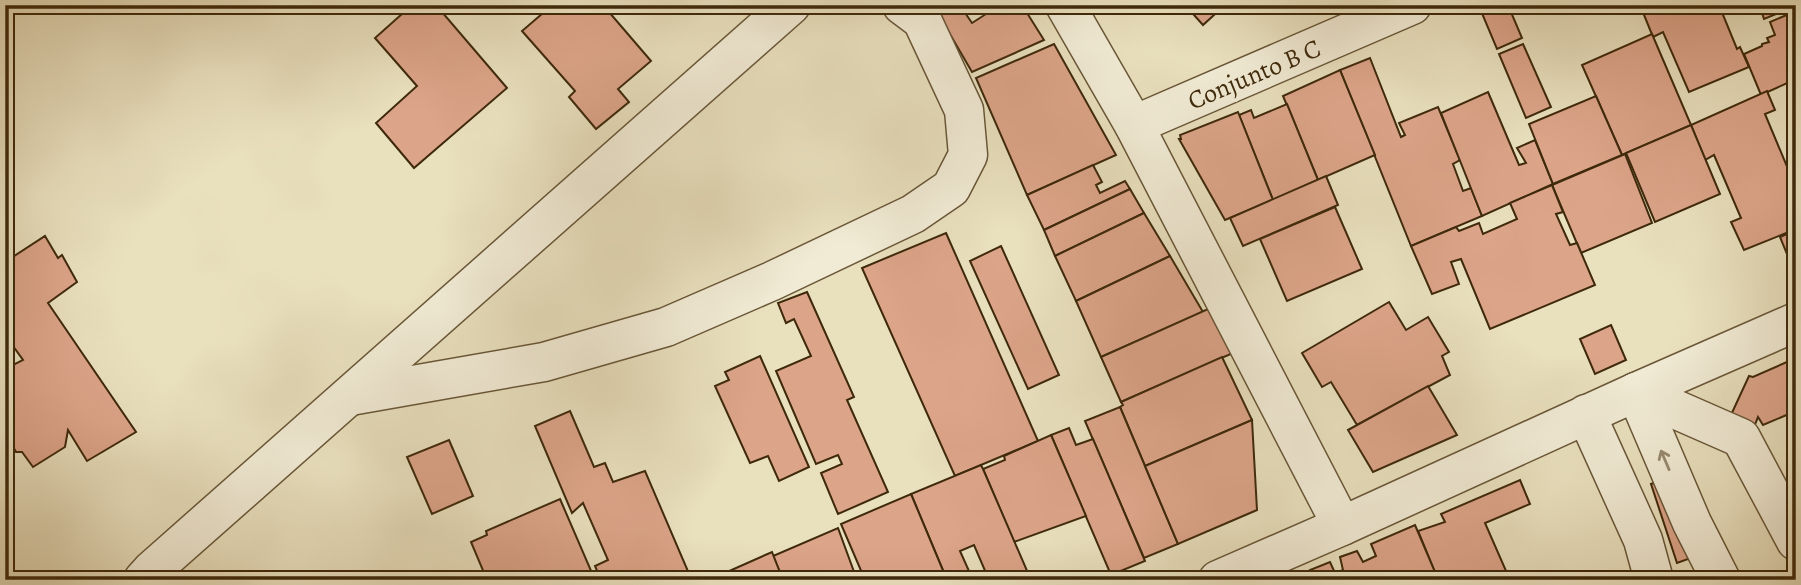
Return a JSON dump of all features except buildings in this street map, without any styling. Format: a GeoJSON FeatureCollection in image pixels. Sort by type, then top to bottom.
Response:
{"type":"FeatureCollection","features":[{"type":"Feature","properties":{"kind":"street"},"geometry":{"type":"LineString","coordinates":[[143,580],[790,5]]}},
{"type":"Feature","properties":{"kind":"street"},"geometry":{"type":"LineString","coordinates":[[350,396],[544,362],[666,327],[772,281],[913,214],[951,188],[968,155],[964,110],[922,20],[902,5]]}},
{"type":"Feature","properties":{"kind":"street"},"geometry":{"type":"LineString","coordinates":[[1065,5],[1134,125],[1342,526]]}},
{"type":"Feature","properties":{"kind":"street","name":"Conjunto B C"},"geometry":{"type":"LineString","coordinates":[[1134,125],[1412,5]]}},
{"type":"Feature","properties":{"kind":"street"},"geometry":{"type":"LineString","coordinates":[[1218,580],[1796,322]]}},
{"type":"Feature","properties":{"kind":"street"},"geometry":{"type":"LineString","coordinates":[[1636,392],[1741,438],[1796,541]]}},
{"type":"Feature","properties":{"kind":"street"},"geometry":{"type":"LineString","coordinates":[[1636,392],[1692,523],[1721,580]]}},
{"type":"Feature","properties":{"kind":"street"},"geometry":{"type":"LineString","coordinates":[[1586,414],[1643,540],[1654,580]]}}]}
